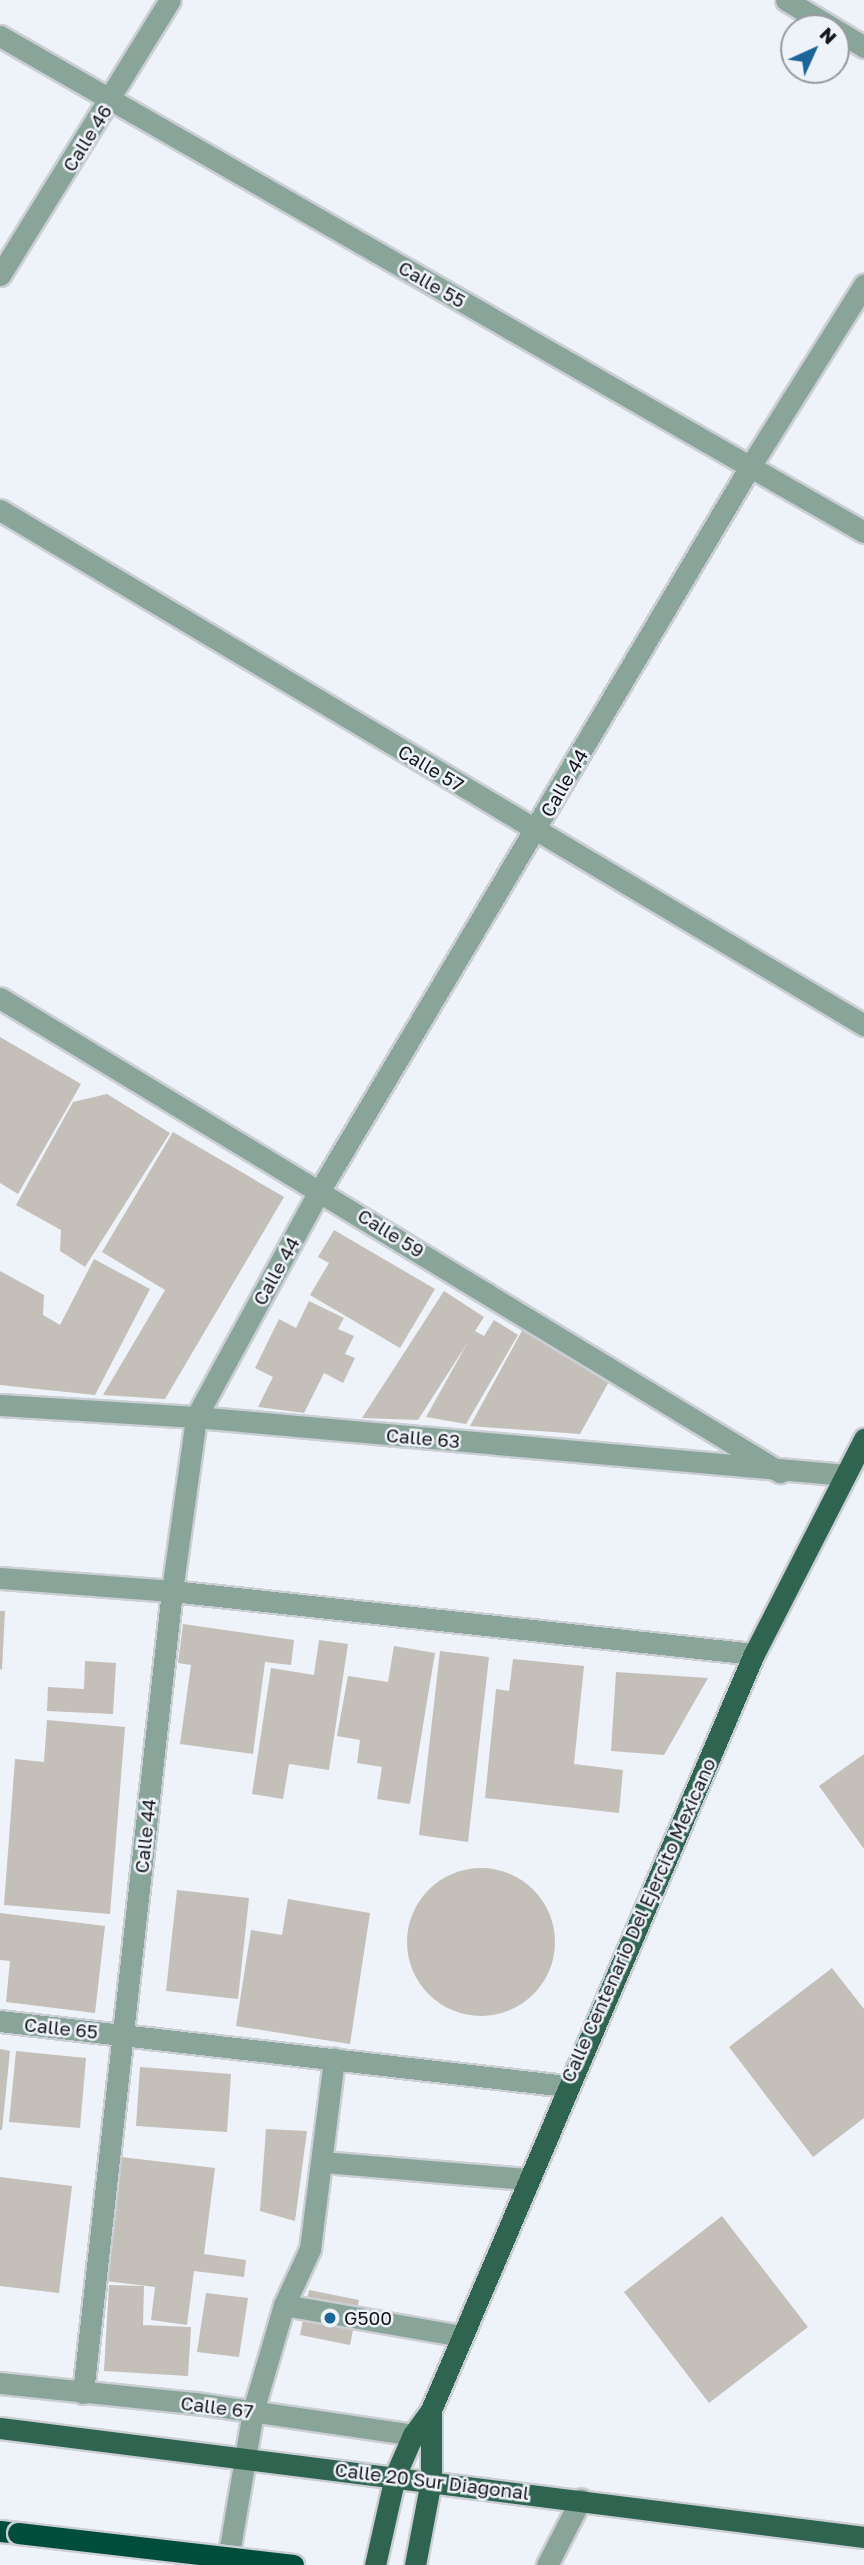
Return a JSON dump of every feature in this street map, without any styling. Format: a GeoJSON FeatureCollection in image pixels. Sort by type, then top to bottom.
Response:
{"type":"FeatureCollection","features":[{"type":"Feature","properties":{"kind":"highway"},"geometry":{"type":"LineString","coordinates":[[9,2532],[293,2565]]}},
{"type":"Feature","properties":{"kind":"main road","name":"Calle Centenario Del Ejercito Mexicano"},"geometry":{"type":"LineString","coordinates":[[375,2565],[395,2476],[423,2437],[461,2336],[566,2086],[754,1654],[864,1439]]}},
{"type":"Feature","properties":{"kind":"main road","name":"Calle 20 Sur Diagonal"},"geometry":{"type":"LineString","coordinates":[[0,2428],[431,2480],[864,2537]]}},
{"type":"Feature","properties":{"kind":"main road","name":"Calle Centenario Del Ejercito Mexicano"},"geometry":{"type":"LineString","coordinates":[[415,2565],[431,2480],[423,2437]]}},
{"type":"Feature","properties":{"kind":"street","name":"Calle 46"},"geometry":{"type":"LineString","coordinates":[[0,275],[110,102],[170,0]]}},
{"type":"Feature","properties":{"kind":"street"},"geometry":{"type":"LineString","coordinates":[[786,0],[809,14]]}},
{"type":"Feature","properties":{"kind":"street","name":"Calle 55"},"geometry":{"type":"LineString","coordinates":[[0,36],[110,102],[751,465],[864,532]]}},
{"type":"Feature","properties":{"kind":"street","name":"Calle 44"},"geometry":{"type":"LineString","coordinates":[[83,2393],[172,1591],[196,1417],[320,1190],[536,831],[751,465],[864,285]]}},
{"type":"Feature","properties":{"kind":"street","name":"Calle 57"},"geometry":{"type":"LineString","coordinates":[[0,510],[864,1025]]}},
{"type":"Feature","properties":{"kind":"street","name":"Calle 59"},"geometry":{"type":"LineString","coordinates":[[0,998],[320,1190],[780,1472]]}},
{"type":"Feature","properties":{"kind":"street","name":"Calle 63"},"geometry":{"type":"LineString","coordinates":[[0,1405],[196,1417],[780,1472],[845,1475]]}},
{"type":"Feature","properties":{"kind":"street"},"geometry":{"type":"LineString","coordinates":[[0,1578],[172,1591],[754,1654]]}},
{"type":"Feature","properties":{"kind":"street","name":"Calle 65"},"geometry":{"type":"LineString","coordinates":[[0,2021],[566,2086]]}},
{"type":"Feature","properties":{"kind":"street"},"geometry":{"type":"LineString","coordinates":[[227,2565],[253,2411],[284,2305],[310,2249],[334,2059]]}},
{"type":"Feature","properties":{"kind":"street"},"geometry":{"type":"LineString","coordinates":[[323,2162],[527,2179]]}},
{"type":"Feature","properties":{"kind":"street"},"geometry":{"type":"LineString","coordinates":[[284,2305],[461,2336]]}},
{"type":"Feature","properties":{"kind":"street","name":"Calle 67"},"geometry":{"type":"LineString","coordinates":[[0,2383],[253,2411],[423,2437]]}},
{"type":"Feature","properties":{"kind":"street"},"geometry":{"type":"LineString","coordinates":[[547,2565],[581,2499]]}},
{"type":"Feature","properties":{"kind":"building"},"geometry":{"type":"Polygon","coordinates":[[[0,1037],[81,1084],[18,1194],[0,1183],[0,1037]]]}},
{"type":"Feature","properties":{"kind":"building"},"geometry":{"type":"Polygon","coordinates":[[[107,1094],[170,1133],[85,1267],[60,1251],[61,1230],[16,1205],[73,1102],[107,1094]]]}},
{"type":"Feature","properties":{"kind":"building"},"geometry":{"type":"Polygon","coordinates":[[[173,1132],[284,1197],[165,1399],[103,1395],[165,1290],[102,1252],[173,1132]]]}},
{"type":"Feature","properties":{"kind":"building"},"geometry":{"type":"Polygon","coordinates":[[[334,1230],[435,1289],[400,1348],[310,1295],[329,1263],[318,1257],[334,1230]]]}},
{"type":"Feature","properties":{"kind":"building"},"geometry":{"type":"Polygon","coordinates":[[[94,1259],[150,1289],[95,1395],[0,1385],[0,1271],[44,1295],[43,1315],[60,1325],[94,1259]]]}},
{"type":"Feature","properties":{"kind":"building"},"geometry":{"type":"Polygon","coordinates":[[[444,1291],[484,1317],[475,1331],[484,1336],[494,1320],[518,1335],[466,1424],[426,1417],[468,1342],[418,1420],[362,1418],[444,1291]]]}},
{"type":"Feature","properties":{"kind":"building"},"geometry":{"type":"Polygon","coordinates":[[[309,1301],[344,1318],[338,1329],[354,1336],[345,1354],[355,1358],[343,1383],[324,1373],[304,1413],[258,1407],[273,1377],[255,1368],[279,1319],[296,1328],[309,1301]]]}},
{"type":"Feature","properties":{"kind":"building"},"geometry":{"type":"Polygon","coordinates":[[[523,1329],[611,1378],[580,1434],[470,1426],[523,1329]]]}},
{"type":"Feature","properties":{"kind":"building"},"geometry":{"type":"Polygon","coordinates":[[[0,1611],[5,1611],[2,1670],[0,1669],[0,1611]]]}},
{"type":"Feature","properties":{"kind":"building"},"geometry":{"type":"Polygon","coordinates":[[[183,1624],[294,1640],[291,1665],[265,1662],[253,1754],[180,1744],[191,1665],[178,1663],[183,1624]]]}},
{"type":"Feature","properties":{"kind":"building"},"geometry":{"type":"Polygon","coordinates":[[[319,1640],[348,1644],[329,1770],[289,1764],[283,1799],[252,1794],[271,1668],[314,1675],[319,1640]]]}},
{"type":"Feature","properties":{"kind":"building"},"geometry":{"type":"Polygon","coordinates":[[[394,1646],[435,1653],[410,1804],[377,1799],[382,1767],[357,1763],[360,1740],[337,1736],[348,1676],[388,1682],[394,1646]]]}},
{"type":"Feature","properties":{"kind":"building"},"geometry":{"type":"Polygon","coordinates":[[[440,1651],[489,1657],[468,1842],[419,1835],[440,1651]]]}},
{"type":"Feature","properties":{"kind":"building"},"geometry":{"type":"Polygon","coordinates":[[[513,1659],[584,1666],[574,1764],[623,1770],[619,1813],[485,1798],[496,1689],[509,1691],[513,1659]]]}},
{"type":"Feature","properties":{"kind":"building"},"geometry":{"type":"Polygon","coordinates":[[[85,1661],[116,1663],[113,1714],[47,1711],[48,1687],[84,1689],[85,1661]]]}},
{"type":"Feature","properties":{"kind":"building"},"geometry":{"type":"Polygon","coordinates":[[[616,1672],[708,1678],[664,1755],[611,1751],[616,1672]]]}},
{"type":"Feature","properties":{"kind":"building"},"geometry":{"type":"Polygon","coordinates":[[[47,1720],[125,1727],[110,1914],[4,1905],[15,1759],[44,1762],[47,1720]]]}},
{"type":"Feature","properties":{"kind":"building"},"geometry":{"type":"Polygon","coordinates":[[[864,1754],[864,1849],[819,1786],[864,1754]]]}},
{"type":"Feature","properties":{"kind":"building"},"geometry":{"type":"Polygon","coordinates":[[[481,1868],[509,1874],[533,1890],[549,1914],[555,1942],[549,1970],[533,1994],[509,2010],[481,2016],[453,2010],[429,1994],[413,1970],[407,1942],[413,1914],[429,1890],[453,1874],[481,1868]]]}},
{"type":"Feature","properties":{"kind":"building"},"geometry":{"type":"Polygon","coordinates":[[[177,1890],[249,1898],[238,1999],[166,1991],[177,1890]]]}},
{"type":"Feature","properties":{"kind":"building"},"geometry":{"type":"Polygon","coordinates":[[[288,1899],[370,1913],[350,2044],[236,2026],[251,1930],[282,1935],[288,1899]]]}},
{"type":"Feature","properties":{"kind":"building"},"geometry":{"type":"Polygon","coordinates":[[[0,1913],[105,1926],[95,2013],[6,2002],[10,1961],[0,1960],[0,1913]]]}},
{"type":"Feature","properties":{"kind":"building"},"geometry":{"type":"Polygon","coordinates":[[[832,1968],[864,2009],[864,2118],[813,2157],[729,2047],[832,1968]]]}},
{"type":"Feature","properties":{"kind":"building"},"geometry":{"type":"Polygon","coordinates":[[[0,2049],[10,2051],[2,2130],[0,2130],[0,2049]]]}},
{"type":"Feature","properties":{"kind":"building"},"geometry":{"type":"Polygon","coordinates":[[[16,2051],[86,2058],[80,2128],[9,2122],[16,2051]]]}},
{"type":"Feature","properties":{"kind":"building"},"geometry":{"type":"Polygon","coordinates":[[[140,2067],[231,2074],[227,2132],[136,2126],[140,2067]]]}},
{"type":"Feature","properties":{"kind":"building"},"geometry":{"type":"Polygon","coordinates":[[[266,2129],[307,2131],[295,2221],[260,2211],[266,2129]]]}},
{"type":"Feature","properties":{"kind":"building"},"geometry":{"type":"Polygon","coordinates":[[[121,2157],[215,2168],[204,2254],[246,2260],[244,2277],[194,2271],[187,2325],[151,2320],[155,2287],[106,2281],[121,2157]]]}},
{"type":"Feature","properties":{"kind":"building"},"geometry":{"type":"Polygon","coordinates":[[[0,2177],[72,2186],[59,2293],[0,2286],[0,2177]]]}},
{"type":"Feature","properties":{"kind":"building"},"geometry":{"type":"Polygon","coordinates":[[[722,2216],[808,2327],[709,2403],[624,2292],[722,2216]]]}},
{"type":"Feature","properties":{"kind":"building"},"geometry":{"type":"Polygon","coordinates":[[[109,2285],[144,2286],[143,2325],[191,2327],[188,2376],[104,2371],[109,2285]]]}},
{"type":"Feature","properties":{"kind":"building","name":"G500"},"geometry":{"type":"Polygon","coordinates":[[[309,2290],[359,2300],[350,2345],[300,2335],[309,2290]]]}},
{"type":"Feature","properties":{"kind":"building"},"geometry":{"type":"Polygon","coordinates":[[[206,2293],[248,2298],[239,2357],[197,2352],[206,2293]]]}},
{"type":"Feature","properties":{"kind":"place","name":"G500"},"geometry":{"type":"Point","coordinates":[330,2318]}}]}
